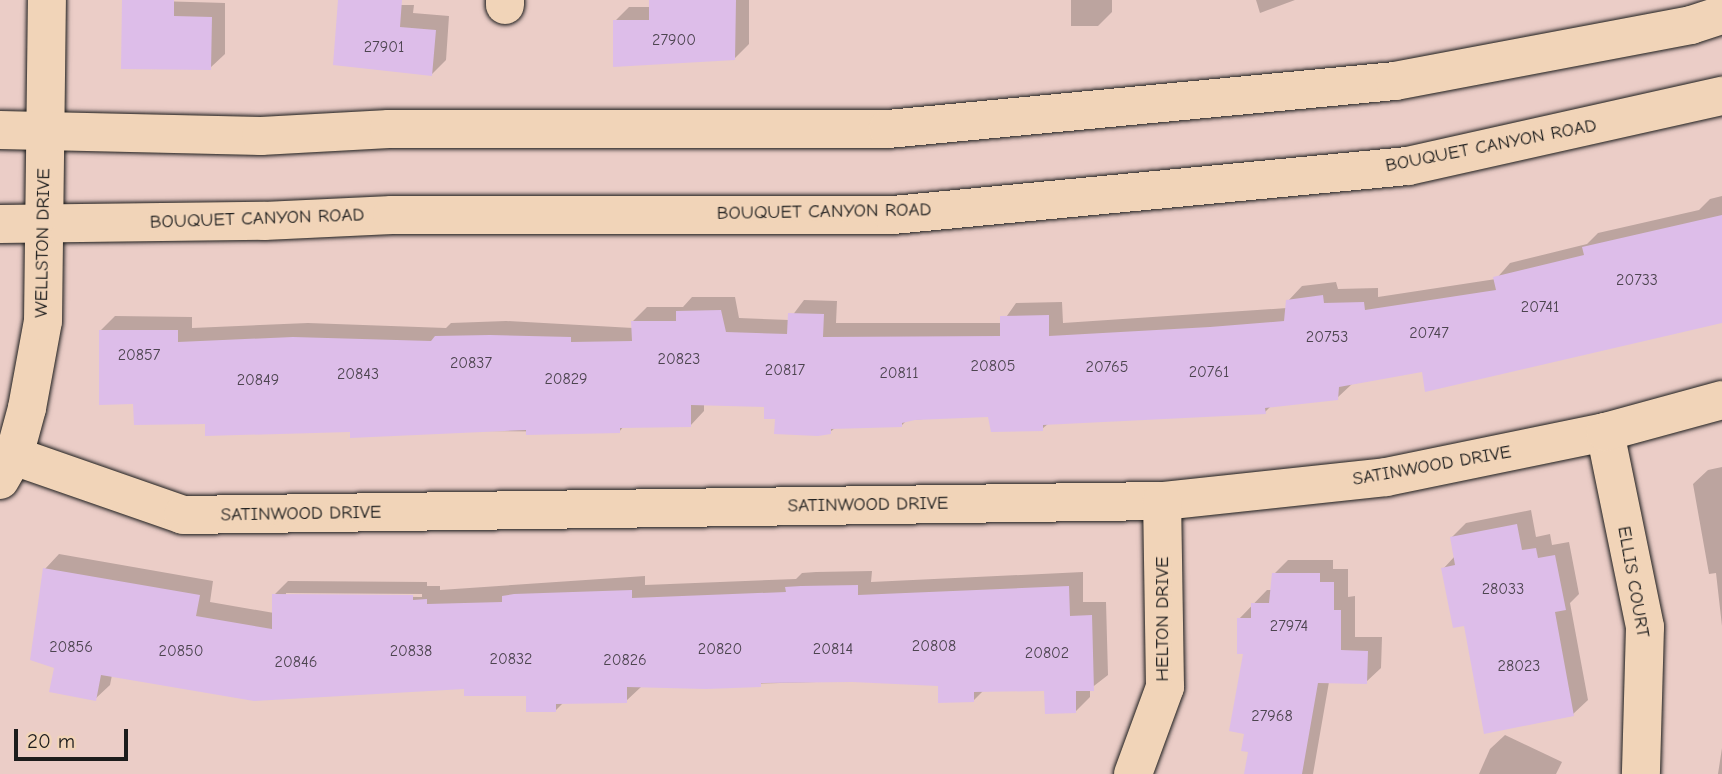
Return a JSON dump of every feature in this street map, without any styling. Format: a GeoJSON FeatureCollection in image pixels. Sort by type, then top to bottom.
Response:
{"type":"FeatureCollection","features":[{"type":"Feature","properties":{"kind":"main road","name":"WELLSTON DRIVE"},"geometry":{"type":"LineString","coordinates":[[7,468],[43,321],[47,223],[44,128],[47,0]]}},
{"type":"Feature","properties":{"kind":"main road"},"geometry":{"type":"LineString","coordinates":[[0,130],[44,128],[261,136],[389,129],[888,129],[1395,81],[1691,25],[1722,15]]}},
{"type":"Feature","properties":{"kind":"main road","name":"BOUQUET CANYON ROAD"},"geometry":{"type":"LineString","coordinates":[[0,224],[264,221],[392,215],[892,215],[1408,166],[1722,96]]}},
{"type":"Feature","properties":{"kind":"main road","name":"SATINWOOD DRIVE"},"geometry":{"type":"LineString","coordinates":[[7,468],[183,515],[1162,501],[1386,477],[1605,432],[1722,400]]}},
{"type":"Feature","properties":{"kind":"main road","name":"ELLIS COURT"},"geometry":{"type":"LineString","coordinates":[[1605,432],[1645,627],[1641,774]]}},
{"type":"Feature","properties":{"kind":"main road","name":"HELTON DRIVE"},"geometry":{"type":"LineString","coordinates":[[1133,774],[1166,687],[1162,501]]}},
{"type":"Feature","properties":{"kind":"building"},"geometry":{"type":"Polygon","coordinates":[[[122,0],[174,0],[174,16],[212,17],[211,70],[121,69],[122,0]]]}},
{"type":"Feature","properties":{"kind":"building"},"geometry":{"type":"Polygon","coordinates":[[[338,0],[402,0],[400,27],[436,30],[432,76],[333,65],[338,0]]]}},
{"type":"Feature","properties":{"kind":"building"},"geometry":{"type":"Polygon","coordinates":[[[649,0],[736,0],[735,60],[613,67],[613,20],[649,20],[649,0]]]}},
{"type":"Feature","properties":{"kind":"building"},"geometry":{"type":"Polygon","coordinates":[[[1722,215],[1722,323],[1425,392],[1422,372],[1339,387],[1338,400],[1265,408],[1266,414],[1043,425],[1043,431],[991,432],[988,417],[915,420],[902,423],[902,427],[831,429],[831,434],[818,436],[774,434],[775,419],[764,419],[764,407],[691,405],[691,427],[620,428],[620,433],[526,435],[526,430],[350,438],[350,432],[205,436],[205,424],[134,425],[133,404],[99,405],[99,330],[178,330],[178,342],[293,337],[431,341],[435,336],[490,335],[571,337],[571,342],[632,341],[631,321],[676,321],[676,311],[721,310],[726,332],[787,334],[788,313],[824,314],[823,337],[1000,336],[1000,316],[1049,315],[1049,336],[1210,327],[1284,321],[1286,300],[1323,295],[1324,303],[1364,302],[1365,310],[1496,290],[1493,277],[1584,255],[1582,247],[1722,215]]]}},
{"type":"Feature","properties":{"kind":"building"},"geometry":{"type":"Polygon","coordinates":[[[1517,524],[1522,550],[1536,548],[1538,558],[1555,555],[1566,610],[1555,612],[1574,716],[1484,734],[1464,626],[1453,628],[1441,568],[1455,565],[1450,537],[1517,524]]]}},
{"type":"Feature","properties":{"kind":"building"},"geometry":{"type":"Polygon","coordinates":[[[43,568],[200,595],[196,616],[272,629],[272,594],[413,595],[413,600],[427,599],[427,604],[502,602],[502,596],[514,594],[632,590],[632,598],[786,592],[785,587],[801,586],[858,585],[858,595],[1069,586],[1070,616],[1092,615],[1094,691],[1076,691],[1076,713],[1045,714],[1044,691],[974,692],[974,702],[938,703],[938,686],[852,682],[761,683],[761,687],[706,689],[627,687],[627,703],[556,704],[556,712],[526,712],[526,696],[464,696],[464,689],[254,701],[101,675],[96,701],[49,692],[54,668],[30,660],[43,568]]]}},
{"type":"Feature","properties":{"kind":"building"},"geometry":{"type":"Polygon","coordinates":[[[1272,573],[1320,573],[1320,582],[1334,582],[1334,610],[1341,610],[1341,650],[1368,651],[1367,684],[1318,683],[1302,774],[1244,774],[1248,752],[1241,751],[1244,734],[1229,731],[1243,654],[1237,654],[1237,618],[1251,618],[1251,603],[1269,603],[1272,573]]]}}]}
